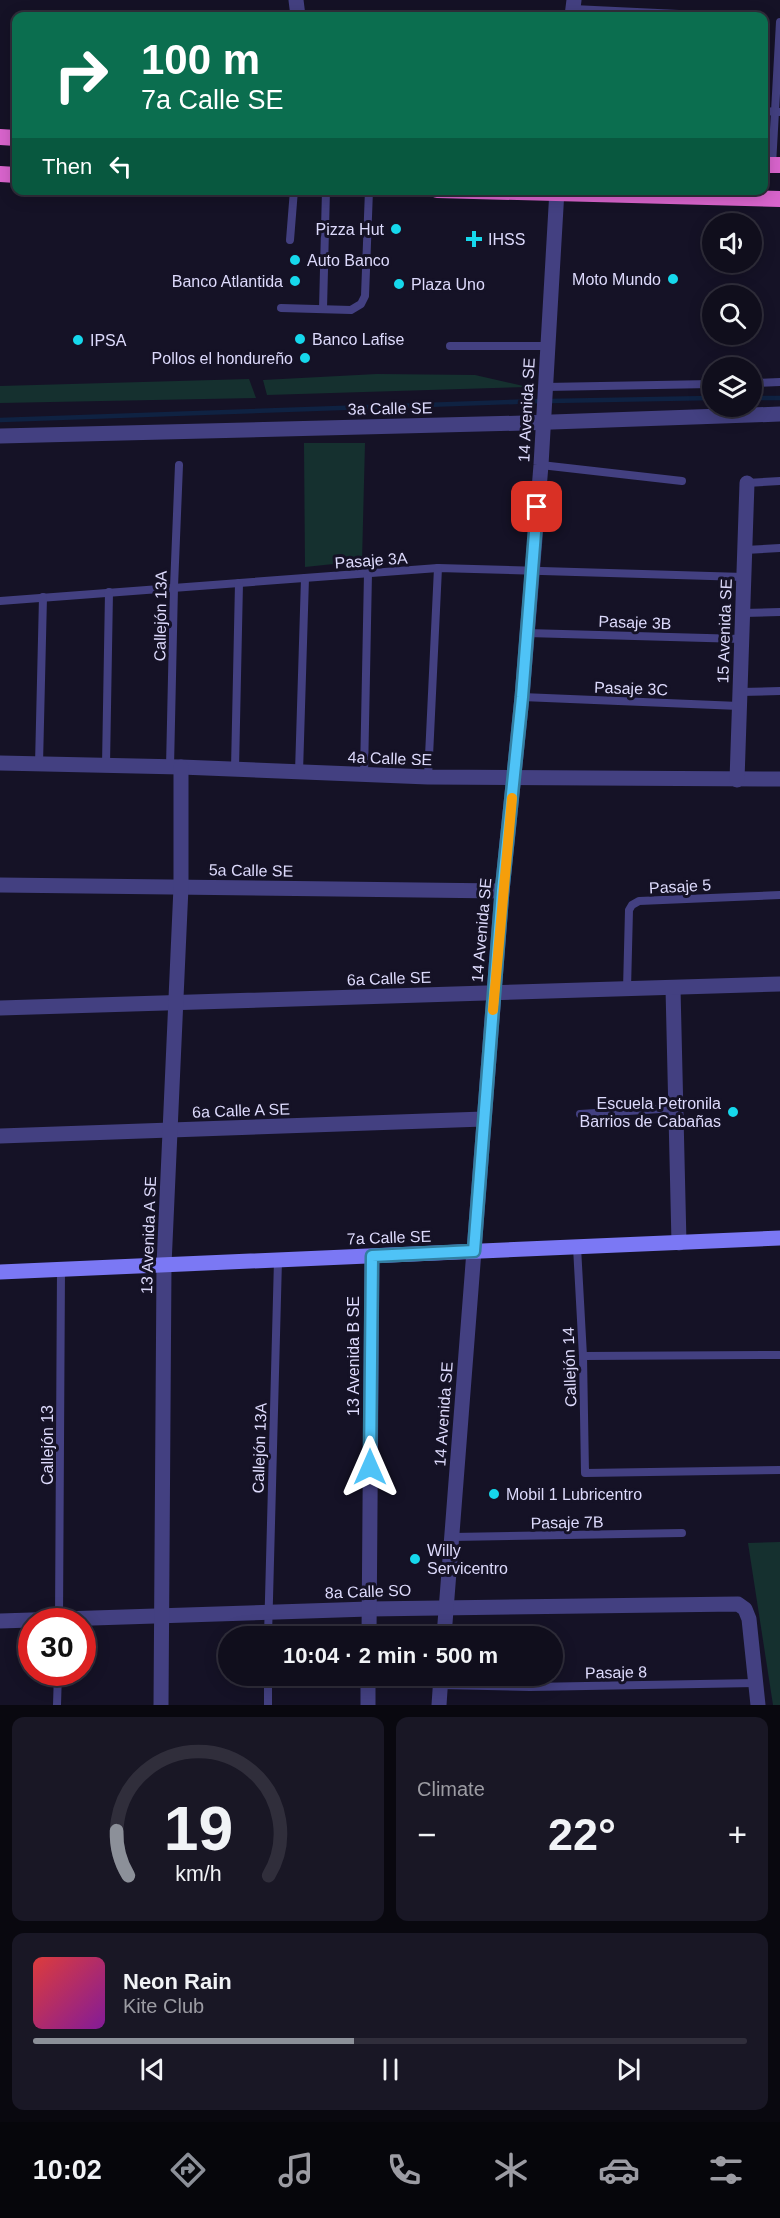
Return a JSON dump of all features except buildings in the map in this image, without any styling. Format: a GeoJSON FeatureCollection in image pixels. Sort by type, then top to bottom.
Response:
{"type":"FeatureCollection","features":[{"type":"Feature","properties":{"kind":"highway"},"geometry":{"type":"LineString","coordinates":[[653,195],[780,199]]}},
{"type":"Feature","properties":{"kind":"main road","name":"7a Calle SE"},"geometry":{"type":"LineString","coordinates":[[0,1272],[474,1251],[577,1254],[679,1243],[780,1238]]}},
{"type":"Feature","properties":{"kind":"street","name":"14 Avenida SE"},"geometry":{"type":"LineString","coordinates":[[445,1626],[502,891],[522,697],[541,465],[557,195]]}},
{"type":"Feature","properties":{"kind":"street","name":"3a Calle SE"},"geometry":{"type":"LineString","coordinates":[[0,436],[780,414]]}},
{"type":"Feature","properties":{"kind":"street","name":"15 Avenida SE"},"geometry":{"type":"LineString","coordinates":[[737,780],[747,483]]}},
{"type":"Feature","properties":{"kind":"street","name":"4a Calle SE"},"geometry":{"type":"LineString","coordinates":[[0,763],[428,777],[780,779]]}},
{"type":"Feature","properties":{"kind":"street","name":"13 Avenida A SE"},"geometry":{"type":"LineString","coordinates":[[161,1705],[164,1265],[181,888],[176,767]]}},
{"type":"Feature","properties":{"kind":"street","name":"5a Calle SE"},"geometry":{"type":"LineString","coordinates":[[0,885],[502,891]]}},
{"type":"Feature","properties":{"kind":"street","name":"6a Calle SE"},"geometry":{"type":"LineString","coordinates":[[0,1008],[780,984]]}},
{"type":"Feature","properties":{"kind":"street"},"geometry":{"type":"LineString","coordinates":[[674,988],[679,1243]]}},
{"type":"Feature","properties":{"kind":"street","name":"6a Calle A SE"},"geometry":{"type":"LineString","coordinates":[[0,1136],[484,1119]]}},
{"type":"Feature","properties":{"kind":"street","name":"13 Avenida B SE"},"geometry":{"type":"LineString","coordinates":[[369,1626],[372,1256]]}},
{"type":"Feature","properties":{"kind":"street","name":"8a Calle SO"},"geometry":{"type":"LineString","coordinates":[[96,1619],[369,1608],[738,1604],[745,1609],[749,1620],[756,1683]]}},
{"type":"Feature","properties":{"kind":"street","name":"8a Calle SO"},"geometry":{"type":"LineString","coordinates":[[0,1621],[18,1621]]}},
{"type":"Feature","properties":{"kind":"street"},"geometry":{"type":"LineString","coordinates":[[756,1683],[758,1705]]}},
{"type":"Feature","properties":{"kind":"street"},"geometry":{"type":"LineString","coordinates":[[368,1686],[368,1705]]}},
{"type":"Feature","properties":{"kind":"street"},"geometry":{"type":"LineString","coordinates":[[439,1705],[441,1686]]}},
{"type":"Feature","properties":{"kind":"lane"},"geometry":{"type":"LineString","coordinates":[[573,9],[637,12]]}},
{"type":"Feature","properties":{"kind":"lane"},"geometry":{"type":"LineString","coordinates":[[772,165],[777,112],[780,22]]}},
{"type":"Feature","properties":{"kind":"lane"},"geometry":{"type":"LineString","coordinates":[[290,240],[294,195]]}},
{"type":"Feature","properties":{"kind":"lane"},"geometry":{"type":"LineString","coordinates":[[323,309],[326,195]]}},
{"type":"Feature","properties":{"kind":"lane"},"geometry":{"type":"LineString","coordinates":[[281,308],[351,310],[361,304],[365,296],[369,195]]}},
{"type":"Feature","properties":{"kind":"lane"},"geometry":{"type":"LineString","coordinates":[[450,346],[548,346]]}},
{"type":"Feature","properties":{"kind":"lane"},"geometry":{"type":"LineString","coordinates":[[762,383],[780,382]]}},
{"type":"Feature","properties":{"kind":"lane"},"geometry":{"type":"LineString","coordinates":[[545,387],[702,384]]}},
{"type":"Feature","properties":{"kind":"lane","name":"Callejón 13A"},"geometry":{"type":"LineString","coordinates":[[176,767],[174,587],[179,465]]}},
{"type":"Feature","properties":{"kind":"lane"},"geometry":{"type":"LineString","coordinates":[[541,465],[682,481]]}},
{"type":"Feature","properties":{"kind":"lane"},"geometry":{"type":"LineString","coordinates":[[747,483],[780,482]]}},
{"type":"Feature","properties":{"kind":"lane"},"geometry":{"type":"LineString","coordinates":[[745,550],[780,548]]}},
{"type":"Feature","properties":{"kind":"lane"},"geometry":{"type":"LineString","coordinates":[[428,777],[438,568]]}},
{"type":"Feature","properties":{"kind":"lane","name":"Pasaje 3A"},"geometry":{"type":"LineString","coordinates":[[0,601],[438,568],[744,577]]}},
{"type":"Feature","properties":{"kind":"lane"},"geometry":{"type":"LineString","coordinates":[[364,775],[368,573]]}},
{"type":"Feature","properties":{"kind":"lane"},"geometry":{"type":"LineString","coordinates":[[299,772],[305,579]]}},
{"type":"Feature","properties":{"kind":"lane"},"geometry":{"type":"LineString","coordinates":[[236,769],[239,583]]}},
{"type":"Feature","properties":{"kind":"lane"},"geometry":{"type":"LineString","coordinates":[[106,765],[109,592]]}},
{"type":"Feature","properties":{"kind":"lane"},"geometry":{"type":"LineString","coordinates":[[39,764],[43,597]]}},
{"type":"Feature","properties":{"kind":"lane"},"geometry":{"type":"LineString","coordinates":[[743,613],[780,612]]}},
{"type":"Feature","properties":{"kind":"lane","name":"Pasaje 3B"},"geometry":{"type":"LineString","coordinates":[[527,633],[742,639]]}},
{"type":"Feature","properties":{"kind":"lane","name":"Pasaje 3C"},"geometry":{"type":"LineString","coordinates":[[522,697],[740,699],[780,691]]}},
{"type":"Feature","properties":{"kind":"lane","name":"Pasaje 5"},"geometry":{"type":"LineString","coordinates":[[627,989],[629,910],[632,904],[639,901],[780,895]]}},
{"type":"Feature","properties":{"kind":"lane"},"geometry":{"type":"LineString","coordinates":[[580,1114],[676,1108]]}},
{"type":"Feature","properties":{"kind":"lane","name":"Callejón 14"},"geometry":{"type":"LineString","coordinates":[[577,1254],[583,1356],[585,1473],[780,1470]]}},
{"type":"Feature","properties":{"kind":"lane","name":"Callejón 13A"},"geometry":{"type":"LineString","coordinates":[[268,1626],[278,1260]]}},
{"type":"Feature","properties":{"kind":"lane","name":"Callejón 13"},"geometry":{"type":"LineString","coordinates":[[59,1608],[61,1269]]}},
{"type":"Feature","properties":{"kind":"lane"},"geometry":{"type":"LineString","coordinates":[[583,1356],[780,1354]]}},
{"type":"Feature","properties":{"kind":"lane","name":"Pasaje 7B"},"geometry":{"type":"LineString","coordinates":[[452,1537],[682,1533]]}},
{"type":"Feature","properties":{"kind":"lane","name":"Pasaje 8"},"geometry":{"type":"LineString","coordinates":[[517,1686],[756,1683]]}},
{"type":"Feature","properties":{"kind":"lane"},"geometry":{"type":"LineString","coordinates":[[57,1705],[58,1686]]}},
{"type":"Feature","properties":{"kind":"lane"},"geometry":{"type":"LineString","coordinates":[[268,1686],[268,1705]]}},
{"type":"Feature","properties":{"kind":"green space"},"geometry":{"type":"Polygon","coordinates":[[[377,374],[475,375],[528,387],[267,395],[263,380],[377,374]]]}},
{"type":"Feature","properties":{"kind":"green space"},"geometry":{"type":"Polygon","coordinates":[[[249,379],[256,398],[0,403],[0,386],[249,379]]]}},
{"type":"Feature","properties":{"kind":"green space"},"geometry":{"type":"Polygon","coordinates":[[[304,443],[365,443],[362,561],[305,567],[304,443]]]}},
{"type":"Feature","properties":{"kind":"green space"},"geometry":{"type":"Polygon","coordinates":[[[780,1542],[780,1705],[773,1705],[748,1543],[780,1542]]]}},
{"type":"Feature","properties":{"kind":"waterway"},"geometry":{"type":"LineString","coordinates":[[549,401],[702,398]]}},
{"type":"Feature","properties":{"kind":"waterway"},"geometry":{"type":"LineString","coordinates":[[762,398],[780,398]]}},
{"type":"Feature","properties":{"kind":"waterway"},"geometry":{"type":"LineString","coordinates":[[0,420],[540,401]]}},
{"type":"Feature","properties":{"kind":"slow traffic"},"geometry":{"type":"LineString","coordinates":[[493,1010],[512,798]]}},
{"type":"Feature","properties":{"kind":"place","name":"Pizza Hut"},"geometry":{"type":"Point","coordinates":[396,229]}},
{"type":"Feature","properties":{"kind":"place","name":"IHSS"},"geometry":{"type":"Point","coordinates":[474,239]}},
{"type":"Feature","properties":{"kind":"place","name":"Auto Banco"},"geometry":{"type":"Point","coordinates":[295,260]}},
{"type":"Feature","properties":{"kind":"place","name":"Moto Mundo"},"geometry":{"type":"Point","coordinates":[673,279]}},
{"type":"Feature","properties":{"kind":"place","name":"Banco Atlantida"},"geometry":{"type":"Point","coordinates":[295,281]}},
{"type":"Feature","properties":{"kind":"place","name":"Plaza Uno"},"geometry":{"type":"Point","coordinates":[399,284]}},
{"type":"Feature","properties":{"kind":"place","name":"Banco Lafise"},"geometry":{"type":"Point","coordinates":[300,339]}},
{"type":"Feature","properties":{"kind":"place","name":"IPSA"},"geometry":{"type":"Point","coordinates":[78,340]}},
{"type":"Feature","properties":{"kind":"place","name":"Pollos el hondureño"},"geometry":{"type":"Point","coordinates":[305,358]}},
{"type":"Feature","properties":{"kind":"place","name":"Escuela Petronila Barrios de Cabañas"},"geometry":{"type":"Point","coordinates":[733,1112]}},
{"type":"Feature","properties":{"kind":"place","name":"Mobil 1 Lubricentro"},"geometry":{"type":"Point","coordinates":[494,1494]}},
{"type":"Feature","properties":{"kind":"place","name":"Willy Servicentro"},"geometry":{"type":"Point","coordinates":[415,1559]}},
{"type":"Feature","properties":{"kind":"route"},"geometry":{"type":"LineString","coordinates":[[370,1467],[372,1256],[474,1251],[502,891],[522,697],[537,507]]}}]}
